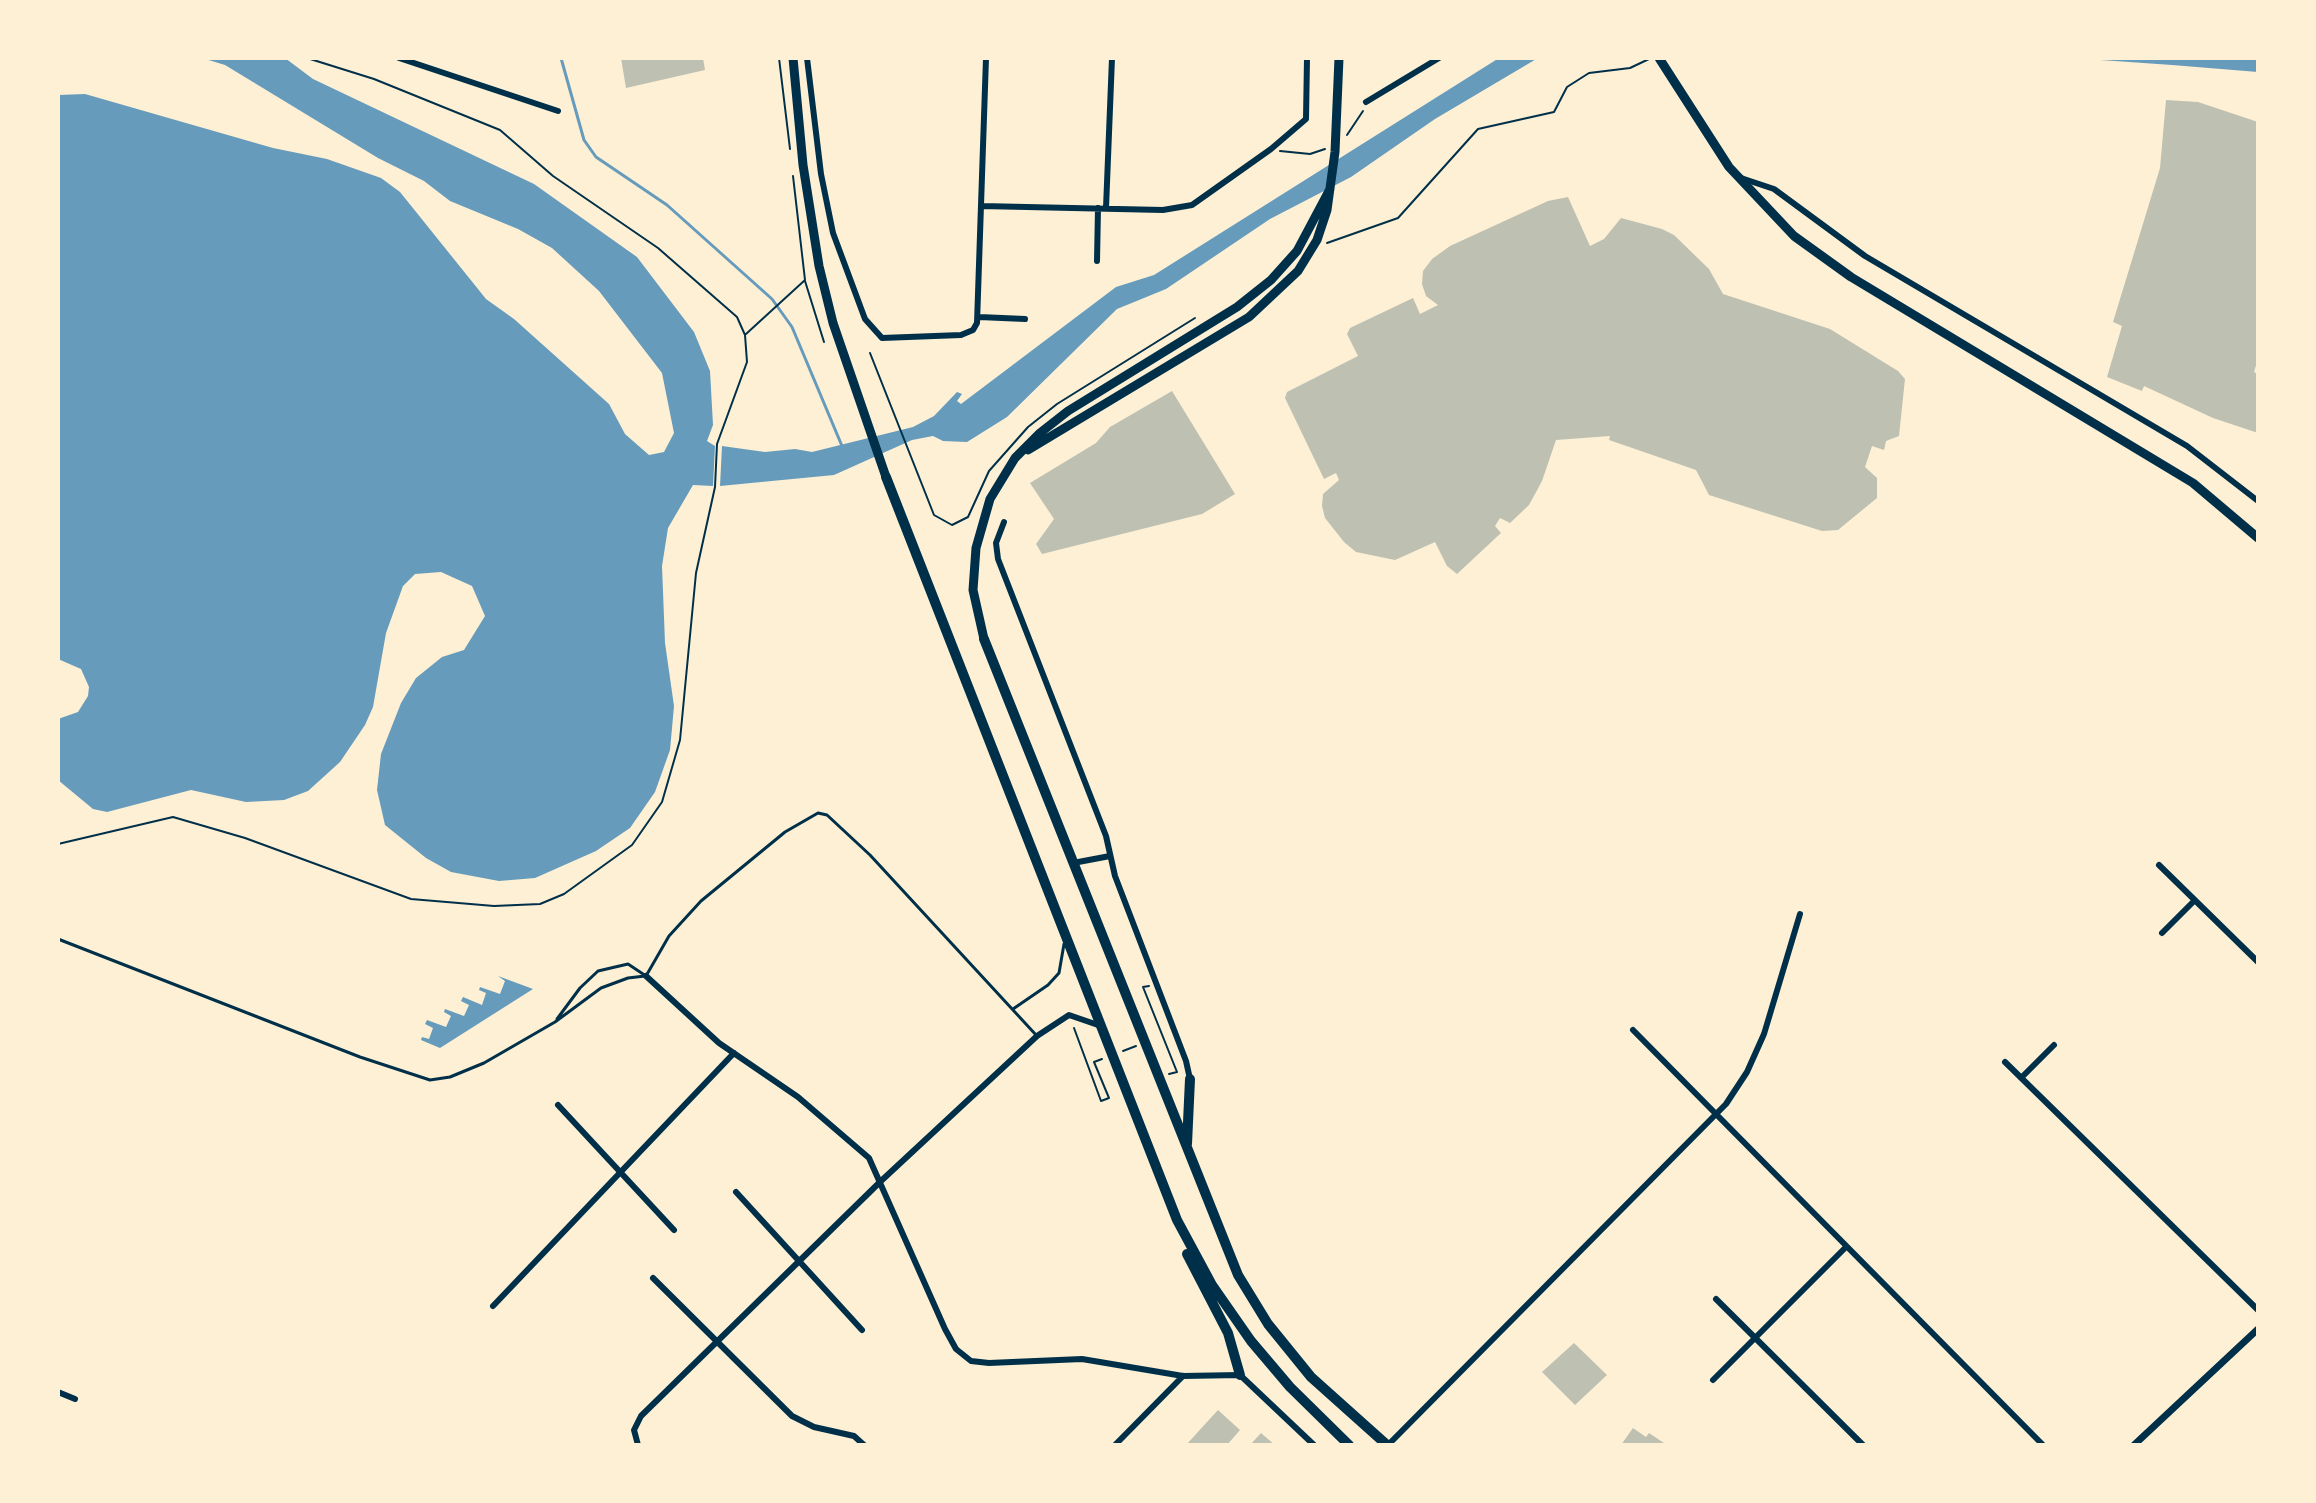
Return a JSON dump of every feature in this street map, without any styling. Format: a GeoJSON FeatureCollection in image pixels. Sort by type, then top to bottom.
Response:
{"type":"FeatureCollection","features":[{"type":"Feature","properties":{"kind":"highway"},"geometry":{"type":"LineString","coordinates":[[886,477],[1189,1258],[1228,1333],[1240,1375]]}},
{"type":"Feature","properties":{"kind":"highway"},"geometry":{"type":"LineString","coordinates":[[984,639],[1224,1245],[1268,1324],[1311,1377],[1388,1445]]}},
{"type":"Feature","properties":{"kind":"highway"},"geometry":{"type":"LineString","coordinates":[[1188,1154],[1186,1110],[1190,1079]]}},
{"type":"Feature","properties":{"kind":"highway"},"geometry":{"type":"LineString","coordinates":[[1158,1177],[1197,1258],[1231,1314],[1283,1379],[1349,1445]]}},
{"type":"Feature","properties":{"kind":"main road"},"geometry":{"type":"LineString","coordinates":[[793,58],[803,165],[819,266],[833,323],[886,477]]}},
{"type":"Feature","properties":{"kind":"main road"},"geometry":{"type":"LineString","coordinates":[[1015,458],[1249,317],[1287,284],[1319,236],[1330,189],[1339,58]]}},
{"type":"Feature","properties":{"kind":"main road"},"geometry":{"type":"LineString","coordinates":[[1659,58],[1709,140],[1737,177],[1783,225],[1835,267],[2193,483],[2258,538]]}},
{"type":"Feature","properties":{"kind":"main road"},"geometry":{"type":"LineString","coordinates":[[984,639],[973,590],[976,548],[990,499],[1015,458],[1068,411],[1221,318],[1271,280],[1297,251],[1330,189]]}},
{"type":"Feature","properties":{"kind":"street"},"geometry":{"type":"LineString","coordinates":[[399,58],[558,111]]}},
{"type":"Feature","properties":{"kind":"street"},"geometry":{"type":"LineString","coordinates":[[807,58],[826,203],[843,263],[870,327],[882,338],[961,335],[973,330],[979,317],[986,58]]}},
{"type":"Feature","properties":{"kind":"street"},"geometry":{"type":"LineString","coordinates":[[1097,261],[1112,58]]}},
{"type":"Feature","properties":{"kind":"street"},"geometry":{"type":"LineString","coordinates":[[981,206],[1163,210],[1192,205],[1271,149],[1306,119],[1307,58]]}},
{"type":"Feature","properties":{"kind":"street"},"geometry":{"type":"LineString","coordinates":[[1366,102],[1439,58]]}},
{"type":"Feature","properties":{"kind":"street"},"geometry":{"type":"LineString","coordinates":[[1737,177],[1774,189],[1865,256],[2205,457],[2258,501]]}},
{"type":"Feature","properties":{"kind":"street"},"geometry":{"type":"LineString","coordinates":[[979,317],[1025,319]]}},
{"type":"Feature","properties":{"kind":"street"},"geometry":{"type":"LineString","coordinates":[[1004,522],[996,543],[998,559],[1106,836],[1110,856],[1190,1079]]}},
{"type":"Feature","properties":{"kind":"street"},"geometry":{"type":"LineString","coordinates":[[1073,863],[1110,856]]}},
{"type":"Feature","properties":{"kind":"street"},"geometry":{"type":"LineString","coordinates":[[2159,865],[2258,962]]}},
{"type":"Feature","properties":{"kind":"street"},"geometry":{"type":"LineString","coordinates":[[2162,933],[2195,900]]}},
{"type":"Feature","properties":{"kind":"street"},"geometry":{"type":"LineString","coordinates":[[1388,1445],[1716,1116],[1736,1090],[1757,1052],[1800,914]]}},
{"type":"Feature","properties":{"kind":"street"},"geometry":{"type":"LineString","coordinates":[[646,976],[734,1053],[843,1133],[869,1158],[945,1329],[956,1349],[971,1361],[1082,1359],[1183,1376],[1240,1375],[1314,1445]]}},
{"type":"Feature","properties":{"kind":"street"},"geometry":{"type":"LineString","coordinates":[[638,1445],[634,1430],[641,1416],[881,1181],[1037,1036],[1060,1019],[1077,1015],[1098,1025]]}},
{"type":"Feature","properties":{"kind":"street"},"geometry":{"type":"LineString","coordinates":[[1633,1030],[2043,1445]]}},
{"type":"Feature","properties":{"kind":"street"},"geometry":{"type":"LineString","coordinates":[[2021,1078],[2054,1045]]}},
{"type":"Feature","properties":{"kind":"street"},"geometry":{"type":"LineString","coordinates":[[493,1306],[734,1053]]}},
{"type":"Feature","properties":{"kind":"street"},"geometry":{"type":"LineString","coordinates":[[2005,1062],[2258,1310]]}},
{"type":"Feature","properties":{"kind":"street"},"geometry":{"type":"LineString","coordinates":[[558,1105],[674,1230]]}},
{"type":"Feature","properties":{"kind":"street"},"geometry":{"type":"LineString","coordinates":[[736,1192],[862,1330]]}},
{"type":"Feature","properties":{"kind":"street"},"geometry":{"type":"LineString","coordinates":[[1713,1380],[1846,1247]]}},
{"type":"Feature","properties":{"kind":"street"},"geometry":{"type":"LineString","coordinates":[[653,1278],[799,1421],[854,1436],[864,1445]]}},
{"type":"Feature","properties":{"kind":"street"},"geometry":{"type":"LineString","coordinates":[[1716,1299],[1863,1445]]}},
{"type":"Feature","properties":{"kind":"street"},"geometry":{"type":"LineString","coordinates":[[2134,1445],[2258,1329]]}},
{"type":"Feature","properties":{"kind":"street"},"geometry":{"type":"LineString","coordinates":[[1115,1445],[1183,1376]]}},
{"type":"Feature","properties":{"kind":"street"},"geometry":{"type":"LineString","coordinates":[[58,1392],[75,1399]]}},
{"type":"Feature","properties":{"kind":"lane"},"geometry":{"type":"LineString","coordinates":[[646,976],[669,936],[701,901],[785,832],[818,813],[837,822],[870,855],[1037,1036]]}},
{"type":"Feature","properties":{"kind":"lane"},"geometry":{"type":"LineString","coordinates":[[58,939],[345,1052],[430,1080],[450,1077],[484,1063],[555,1022],[601,988],[628,978],[646,976]]}},
{"type":"Feature","properties":{"kind":"lane"},"geometry":{"type":"LineString","coordinates":[[1013,1009],[1048,985],[1059,973],[1064,939]]}},
{"type":"Feature","properties":{"kind":"lane"},"geometry":{"type":"LineString","coordinates":[[555,1022],[574,994],[598,971],[628,964],[646,976]]}},
{"type":"Feature","properties":{"kind":"path"},"geometry":{"type":"LineString","coordinates":[[58,844],[173,817],[245,838],[411,899],[494,906],[540,904],[564,894],[632,845],[662,802],[680,740],[696,573],[715,487],[717,444],[747,362],[745,335],[737,317],[723,302],[620,218],[553,176],[500,130],[374,79],[307,58]]}},
{"type":"Feature","properties":{"kind":"path"},"geometry":{"type":"LineString","coordinates":[[779,58],[791,157]]}},
{"type":"Feature","properties":{"kind":"path"},"geometry":{"type":"LineString","coordinates":[[1319,236],[1328,244],[1335,243],[1398,218],[1478,129],[1554,112],[1567,87],[1589,73],[1630,68],[1650,58]]}},
{"type":"Feature","properties":{"kind":"path"},"geometry":{"type":"LineString","coordinates":[[793,171],[805,280],[824,342]]}},
{"type":"Feature","properties":{"kind":"path"},"geometry":{"type":"LineString","coordinates":[[745,335],[805,280]]}},
{"type":"Feature","properties":{"kind":"path"},"geometry":{"type":"LineString","coordinates":[[870,353],[907,451]]}},
{"type":"Feature","properties":{"kind":"path"},"geometry":{"type":"LineString","coordinates":[[1156,984],[1143,987],[1177,1072],[1170,1075],[1165,1063]]}},
{"type":"Feature","properties":{"kind":"path"},"geometry":{"type":"LineString","coordinates":[[1077,1015],[1074,1028],[1101,1101],[1109,1098],[1094,1062],[1106,1057]]}},
{"type":"Feature","properties":{"kind":"path"},"geometry":{"type":"LineString","coordinates":[[1119,1052],[1143,1043]]}},
{"type":"Feature","properties":{"kind":"water"},"geometry":{"type":"Polygon","coordinates":[[[202,58],[285,58],[313,79],[534,184],[637,257],[694,332],[710,371],[713,425],[707,441],[715,446],[713,486],[693,485],[668,528],[662,566],[665,643],[674,706],[670,750],[655,792],[630,828],[596,851],[535,878],[499,881],[451,872],[426,858],[385,825],[377,790],[381,754],[401,703],[416,678],[442,657],[464,650],[485,616],[472,586],[441,572],[415,574],[403,586],[386,633],[373,707],[365,725],[340,762],[308,791],[284,800],[246,802],[191,790],[107,812],[93,809],[58,780],[58,719],[78,712],[88,696],[89,687],[81,669],[58,659],[58,95],[85,94],[273,148],[327,159],[381,178],[400,192],[486,299],[514,319],[609,404],[625,434],[649,455],[664,452],[674,433],[662,373],[599,291],[552,248],[518,229],[450,201],[424,181],[378,158],[225,65],[202,58]]]}},
{"type":"Feature","properties":{"kind":"water"},"geometry":{"type":"Polygon","coordinates":[[[1499,58],[1538,58],[1435,119],[1351,177],[1270,219],[1166,289],[1117,309],[1007,417],[967,442],[943,441],[933,436],[912,440],[834,475],[720,486],[722,446],[765,452],[795,449],[812,452],[913,427],[934,416],[957,392],[962,394],[957,401],[961,404],[1116,287],[1154,275],[1499,58]]]}},
{"type":"Feature","properties":{"kind":"water"},"geometry":{"type":"Polygon","coordinates":[[[2072,58],[2258,59],[2258,72],[2172,65],[2072,58]]]}},
{"type":"Feature","properties":{"kind":"water"},"geometry":{"type":"Polygon","coordinates":[[[498,976],[533,989],[440,1048],[421,1040],[422,1037],[429,1039],[433,1028],[425,1024],[427,1020],[446,1027],[451,1016],[444,1012],[445,1009],[464,1016],[469,1005],[461,1001],[463,997],[482,1005],[486,993],[479,990],[480,987],[500,994],[505,981],[498,976]]]}},
{"type":"Feature","properties":{"kind":"building"},"geometry":{"type":"Polygon","coordinates":[[[621,58],[703,58],[705,70],[626,88],[621,58]]]}},
{"type":"Feature","properties":{"kind":"building"},"geometry":{"type":"Polygon","coordinates":[[[2166,100],[2198,102],[2258,122],[2258,359],[2254,372],[2258,374],[2258,433],[2213,418],[2144,386],[2142,391],[2107,377],[2122,326],[2113,322],[2160,168],[2166,100]]]}},
{"type":"Feature","properties":{"kind":"building"},"geometry":{"type":"Polygon","coordinates":[[[1568,197],[1590,246],[1604,239],[1621,218],[1662,229],[1674,235],[1709,269],[1723,294],[1830,329],[1898,371],[1905,379],[1899,436],[1886,441],[1884,450],[1872,446],[1865,467],[1877,478],[1877,498],[1838,530],[1822,531],[1709,495],[1696,470],[1609,440],[1610,436],[1556,440],[1542,481],[1529,505],[1510,523],[1500,518],[1495,526],[1501,533],[1457,574],[1447,566],[1435,542],[1395,560],[1356,552],[1344,542],[1325,518],[1322,506],[1323,494],[1339,480],[1336,473],[1324,479],[1285,398],[1287,392],[1358,356],[1347,334],[1350,328],[1413,298],[1420,314],[1438,305],[1426,296],[1422,284],[1423,271],[1432,259],[1450,246],[1548,201],[1568,197]]]}},
{"type":"Feature","properties":{"kind":"building"},"geometry":{"type":"Polygon","coordinates":[[[1172,391],[1235,494],[1202,514],[1042,554],[1036,544],[1054,519],[1030,483],[1096,443],[1110,427],[1172,391]]]}},
{"type":"Feature","properties":{"kind":"building"},"geometry":{"type":"Polygon","coordinates":[[[1574,1343],[1607,1375],[1575,1405],[1542,1372],[1574,1343]]]}},
{"type":"Feature","properties":{"kind":"building"},"geometry":{"type":"Polygon","coordinates":[[[1218,1410],[1240,1430],[1227,1445],[1186,1445],[1218,1410]]]}},
{"type":"Feature","properties":{"kind":"building"},"geometry":{"type":"Polygon","coordinates":[[[1633,1428],[1646,1437],[1649,1433],[1667,1445],[1621,1445],[1633,1428]]]}},
{"type":"Feature","properties":{"kind":"building"},"geometry":{"type":"Polygon","coordinates":[[[1261,1433],[1275,1445],[1250,1445],[1261,1433]]]}},
{"type":"Feature","properties":{"kind":"waterway"},"geometry":{"type":"LineString","coordinates":[[561,58],[584,140],[596,157],[667,205],[772,299],[792,327],[842,446]]}}]}
